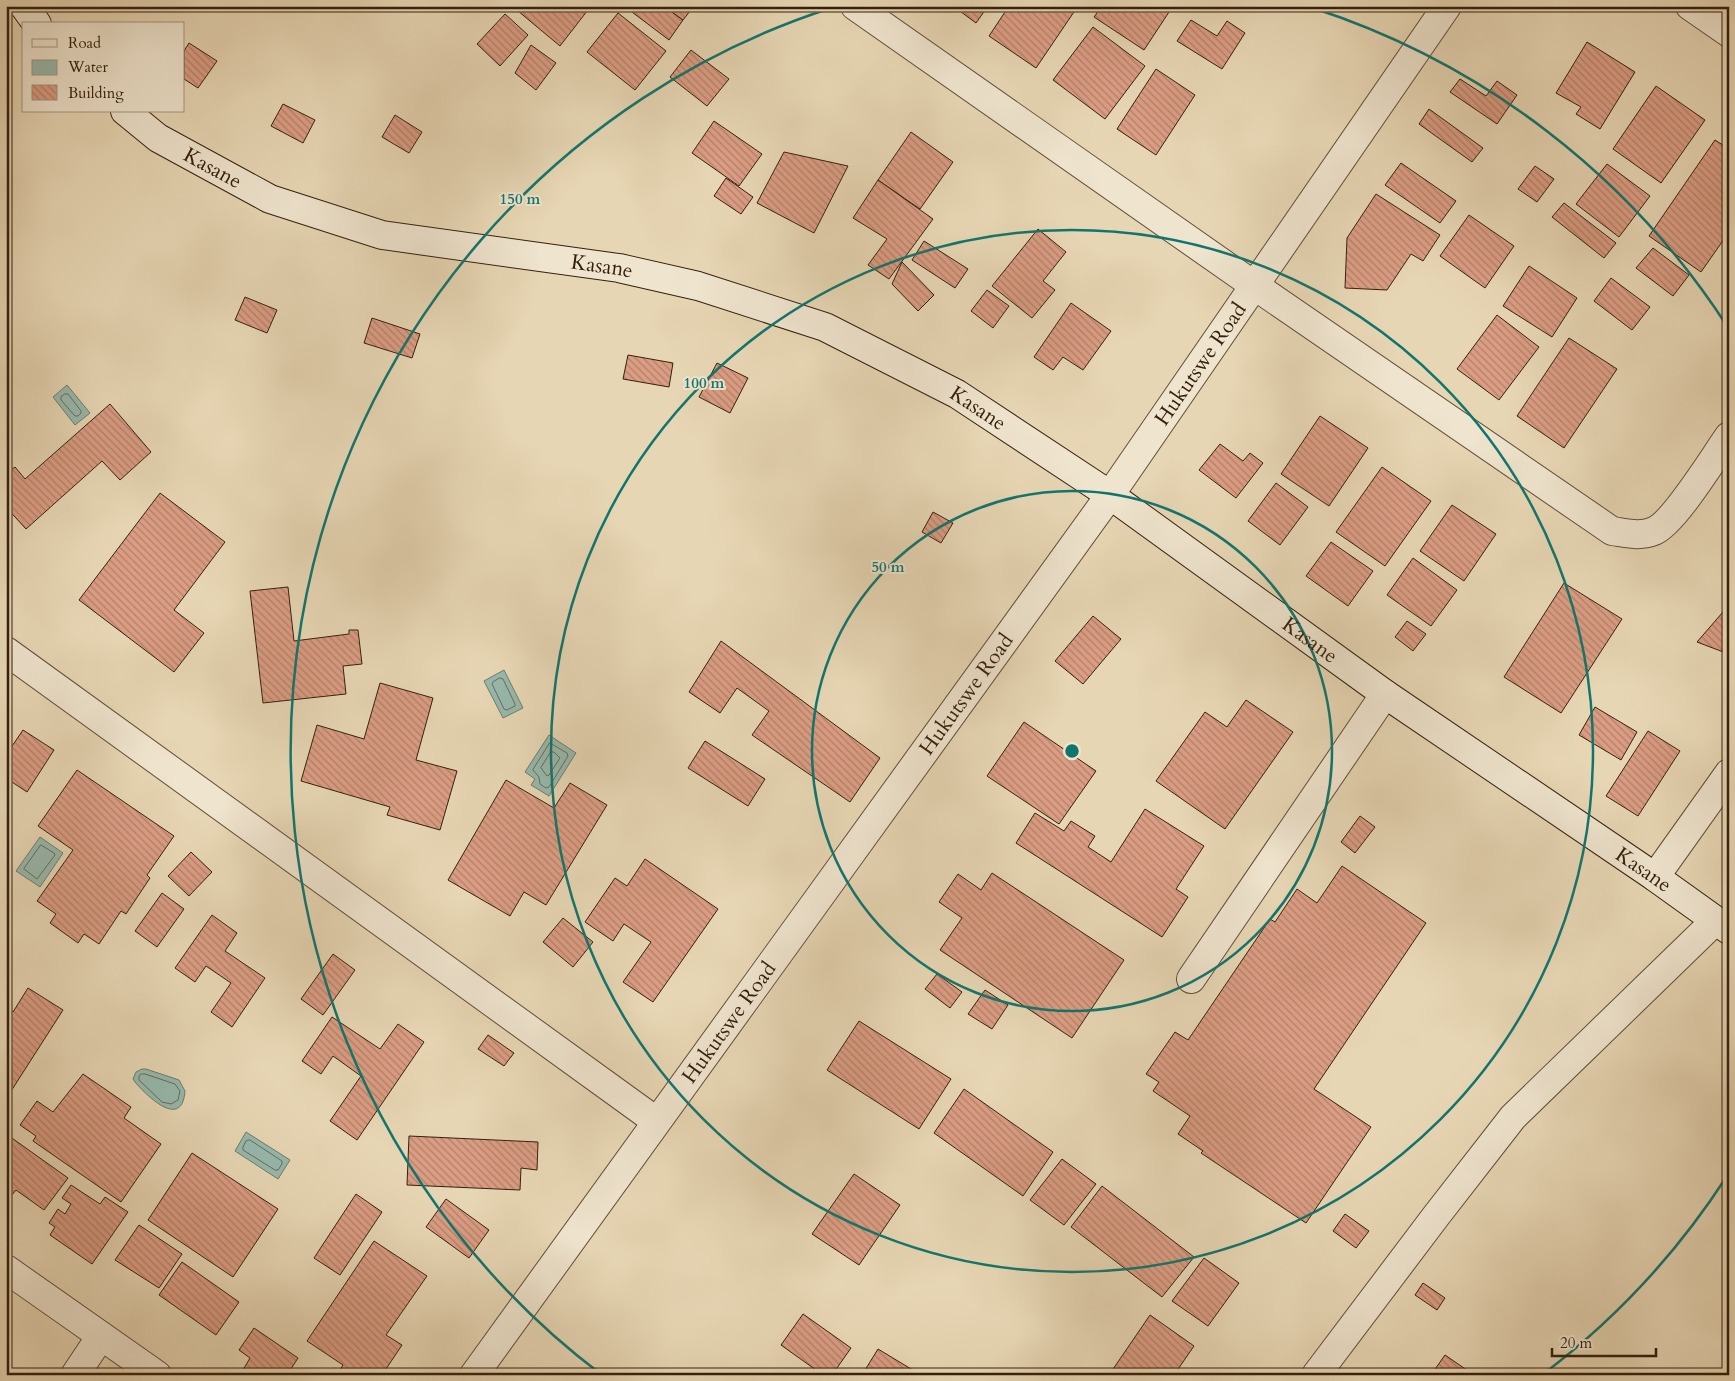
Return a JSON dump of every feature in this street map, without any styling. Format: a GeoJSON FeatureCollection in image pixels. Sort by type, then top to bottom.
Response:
{"type":"FeatureCollection","features":[{"type":"Feature","properties":{"kind":"street"},"geometry":{"type":"LineString","coordinates":[[24,6],[36,22]]}},
{"type":"Feature","properties":{"kind":"street"},"geometry":{"type":"LineString","coordinates":[[855,6],[1255,286],[1612,531],[1638,535],[1655,531],[1671,518],[1729,436]]}},
{"type":"Feature","properties":{"kind":"street","name":"Hukutswe Road"},"geometry":{"type":"LineString","coordinates":[[474,1375],[1110,495],[1447,6]]}},
{"type":"Feature","properties":{"kind":"street"},"geometry":{"type":"LineString","coordinates":[[1690,6],[1729,33]]}},
{"type":"Feature","properties":{"kind":"street","name":"Kasane"},"geometry":{"type":"LineString","coordinates":[[125,112],[158,138],[270,198],[382,235],[619,268],[698,286],[825,326],[957,394],[1110,495],[1386,694],[1655,877],[1722,926]]}},
{"type":"Feature","properties":{"kind":"street"},"geometry":{"type":"LineString","coordinates":[[6,651],[656,1121]]}},
{"type":"Feature","properties":{"kind":"street"},"geometry":{"type":"LineString","coordinates":[[1191,979],[1386,694]]}},
{"type":"Feature","properties":{"kind":"street"},"geometry":{"type":"LineString","coordinates":[[1655,877],[1729,773]]}},
{"type":"Feature","properties":{"kind":"street"},"geometry":{"type":"LineString","coordinates":[[1316,1375],[1512,1117],[1722,926]]}},
{"type":"Feature","properties":{"kind":"street"},"geometry":{"type":"LineString","coordinates":[[6,1268],[157,1375]]}},
{"type":"Feature","properties":{"kind":"street"},"geometry":{"type":"LineString","coordinates":[[75,1375],[101,1336]]}},
{"type":"Feature","properties":{"kind":"water"},"geometry":{"type":"Polygon","coordinates":[[[67,385],[90,413],[75,425],[53,397],[67,385]]]}},
{"type":"Feature","properties":{"kind":"water"},"geometry":{"type":"Polygon","coordinates":[[[504,670],[523,708],[503,718],[484,681],[504,670]]]}},
{"type":"Feature","properties":{"kind":"water"},"geometry":{"type":"Polygon","coordinates":[[[549,735],[576,753],[549,796],[531,785],[535,779],[525,772],[549,735]]]}},
{"type":"Feature","properties":{"kind":"water"},"geometry":{"type":"Polygon","coordinates":[[[40,837],[63,853],[40,887],[16,871],[40,837]]]}},
{"type":"Feature","properties":{"kind":"water"},"geometry":{"type":"Polygon","coordinates":[[[142,1069],[179,1080],[185,1091],[182,1103],[177,1108],[171,1109],[147,1095],[133,1079],[136,1072],[142,1069]]]}},
{"type":"Feature","properties":{"kind":"water"},"geometry":{"type":"Polygon","coordinates":[[[246,1132],[290,1160],[278,1179],[235,1151],[246,1132]]]}},
{"type":"Feature","properties":{"kind":"building"},"geometry":{"type":"Polygon","coordinates":[[[512,6],[591,6],[560,46],[512,6]]]}},
{"type":"Feature","properties":{"kind":"building"},"geometry":{"type":"Polygon","coordinates":[[[624,6],[664,6],[683,20],[669,40],[624,6]]]}},
{"type":"Feature","properties":{"kind":"building"},"geometry":{"type":"Polygon","coordinates":[[[664,6],[694,6],[683,20],[664,6]]]}},
{"type":"Feature","properties":{"kind":"building"},"geometry":{"type":"Polygon","coordinates":[[[953,6],[988,6],[976,23],[953,6]]]}},
{"type":"Feature","properties":{"kind":"building"},"geometry":{"type":"Polygon","coordinates":[[[1009,6],[1078,6],[1036,68],[989,36],[1009,6]]]}},
{"type":"Feature","properties":{"kind":"building"},"geometry":{"type":"Polygon","coordinates":[[[1102,6],[1173,6],[1144,50],[1094,17],[1102,6]]]}},
{"type":"Feature","properties":{"kind":"building"},"geometry":{"type":"Polygon","coordinates":[[[618,13],[666,51],[635,90],[587,52],[618,13]]]}},
{"type":"Feature","properties":{"kind":"building"},"geometry":{"type":"Polygon","coordinates":[[[505,14],[528,35],[500,66],[477,44],[505,14]]]}},
{"type":"Feature","properties":{"kind":"building"},"geometry":{"type":"Polygon","coordinates":[[[1191,20],[1217,36],[1227,21],[1245,33],[1222,69],[1177,41],[1191,20]]]}},
{"type":"Feature","properties":{"kind":"building"},"geometry":{"type":"Polygon","coordinates":[[[1093,27],[1145,66],[1105,119],[1053,80],[1093,27]]]}},
{"type":"Feature","properties":{"kind":"building"},"geometry":{"type":"Polygon","coordinates":[[[1587,42],[1635,72],[1600,129],[1576,114],[1581,107],[1556,93],[1587,42]]]}},
{"type":"Feature","properties":{"kind":"building"},"geometry":{"type":"Polygon","coordinates":[[[189,43],[217,61],[198,88],[185,80],[185,49],[189,43]]]}},
{"type":"Feature","properties":{"kind":"building"},"geometry":{"type":"Polygon","coordinates":[[[531,45],[556,63],[536,90],[515,73],[531,45]]]}},
{"type":"Feature","properties":{"kind":"building"},"geometry":{"type":"Polygon","coordinates":[[[691,50],[729,79],[707,106],[670,77],[691,50]]]}},
{"type":"Feature","properties":{"kind":"building"},"geometry":{"type":"Polygon","coordinates":[[[1156,69],[1195,95],[1156,155],[1117,129],[1156,69]]]}},
{"type":"Feature","properties":{"kind":"building"},"geometry":{"type":"Polygon","coordinates":[[[1460,79],[1486,96],[1497,81],[1517,95],[1497,124],[1450,92],[1460,79]]]}},
{"type":"Feature","properties":{"kind":"building"},"geometry":{"type":"Polygon","coordinates":[[[1656,86],[1705,120],[1661,183],[1613,149],[1656,86]]]}},
{"type":"Feature","properties":{"kind":"building"},"geometry":{"type":"Polygon","coordinates":[[[283,104],[315,120],[303,143],[271,126],[283,104]]]}},
{"type":"Feature","properties":{"kind":"building"},"geometry":{"type":"Polygon","coordinates":[[[1429,109],[1483,148],[1472,162],[1419,124],[1429,109]]]}},
{"type":"Feature","properties":{"kind":"building"},"geometry":{"type":"Polygon","coordinates":[[[395,115],[422,132],[409,153],[382,137],[395,115]]]}},
{"type":"Feature","properties":{"kind":"building"},"geometry":{"type":"Polygon","coordinates":[[[714,121],[762,154],[739,186],[692,153],[714,121]]]}},
{"type":"Feature","properties":{"kind":"building"},"geometry":{"type":"Polygon","coordinates":[[[911,132],[953,162],[920,209],[878,180],[911,132]]]}},
{"type":"Feature","properties":{"kind":"building"},"geometry":{"type":"Polygon","coordinates":[[[1715,140],[1729,149],[1729,232],[1701,272],[1649,236],[1715,140]]]}},
{"type":"Feature","properties":{"kind":"building"},"geometry":{"type":"Polygon","coordinates":[[[784,152],[848,166],[814,233],[757,203],[784,152]]]}},
{"type":"Feature","properties":{"kind":"building"},"geometry":{"type":"Polygon","coordinates":[[[1401,163],[1456,201],[1440,223],[1385,185],[1401,163]]]}},
{"type":"Feature","properties":{"kind":"building"},"geometry":{"type":"Polygon","coordinates":[[[1607,164],[1650,196],[1619,237],[1576,204],[1607,164]]]}},
{"type":"Feature","properties":{"kind":"building"},"geometry":{"type":"Polygon","coordinates":[[[1535,166],[1554,179],[1537,202],[1518,189],[1535,166]]]}},
{"type":"Feature","properties":{"kind":"building"},"geometry":{"type":"Polygon","coordinates":[[[726,178],[753,197],[741,214],[714,196],[726,178]]]}},
{"type":"Feature","properties":{"kind":"building"},"geometry":{"type":"Polygon","coordinates":[[[878,180],[933,219],[889,279],[868,265],[887,239],[853,218],[878,180]]]}},
{"type":"Feature","properties":{"kind":"building"},"geometry":{"type":"Polygon","coordinates":[[[1376,194],[1440,235],[1423,261],[1411,254],[1387,290],[1345,288],[1347,238],[1376,194]]]}},
{"type":"Feature","properties":{"kind":"building"},"geometry":{"type":"Polygon","coordinates":[[[1564,203],[1616,243],[1604,258],[1552,217],[1564,203]]]}},
{"type":"Feature","properties":{"kind":"building"},"geometry":{"type":"Polygon","coordinates":[[[1469,215],[1514,246],[1485,288],[1440,256],[1469,215]]]}},
{"type":"Feature","properties":{"kind":"building"},"geometry":{"type":"Polygon","coordinates":[[[1038,229],[1066,252],[1043,281],[1055,290],[1032,318],[992,286],[1038,229]]]}},
{"type":"Feature","properties":{"kind":"building"},"geometry":{"type":"Polygon","coordinates":[[[924,241],[968,269],[955,288],[912,260],[924,241]]]}},
{"type":"Feature","properties":{"kind":"building"},"geometry":{"type":"Polygon","coordinates":[[[1653,248],[1689,275],[1673,296],[1636,268],[1653,248]]]}},
{"type":"Feature","properties":{"kind":"building"},"geometry":{"type":"Polygon","coordinates":[[[902,262],[934,295],[918,311],[892,284],[902,262]]]}},
{"type":"Feature","properties":{"kind":"building"},"geometry":{"type":"Polygon","coordinates":[[[1529,266],[1577,298],[1552,337],[1503,306],[1529,266]]]}},
{"type":"Feature","properties":{"kind":"building"},"geometry":{"type":"Polygon","coordinates":[[[1611,278],[1650,307],[1632,330],[1594,301],[1611,278]]]}},
{"type":"Feature","properties":{"kind":"building"},"geometry":{"type":"Polygon","coordinates":[[[987,290],[1009,306],[993,328],[971,311],[987,290]]]}},
{"type":"Feature","properties":{"kind":"building"},"geometry":{"type":"Polygon","coordinates":[[[245,297],[277,310],[267,333],[235,320],[245,297]]]}},
{"type":"Feature","properties":{"kind":"building"},"geometry":{"type":"Polygon","coordinates":[[[1071,303],[1111,331],[1083,370],[1063,357],[1053,370],[1034,357],[1071,303]]]}},
{"type":"Feature","properties":{"kind":"building"},"geometry":{"type":"Polygon","coordinates":[[[1497,315],[1539,347],[1499,400],[1457,369],[1497,315]]]}},
{"type":"Feature","properties":{"kind":"building"},"geometry":{"type":"Polygon","coordinates":[[[372,318],[420,334],[412,358],[364,343],[372,318]]]}},
{"type":"Feature","properties":{"kind":"building"},"geometry":{"type":"Polygon","coordinates":[[[1569,338],[1617,369],[1564,448],[1517,416],[1569,338]]]}},
{"type":"Feature","properties":{"kind":"building"},"geometry":{"type":"Polygon","coordinates":[[[628,355],[673,363],[669,387],[623,379],[628,355]]]}},
{"type":"Feature","properties":{"kind":"building"},"geometry":{"type":"Polygon","coordinates":[[[717,363],[748,378],[730,413],[699,397],[717,363]]]}},
{"type":"Feature","properties":{"kind":"building"},"geometry":{"type":"Polygon","coordinates":[[[110,404],[151,452],[120,480],[102,461],[26,529],[6,507],[6,474],[15,467],[25,479],[110,404]]]}},
{"type":"Feature","properties":{"kind":"building"},"geometry":{"type":"Polygon","coordinates":[[[1320,416],[1368,448],[1329,506],[1281,474],[1320,416]]]}},
{"type":"Feature","properties":{"kind":"building"},"geometry":{"type":"Polygon","coordinates":[[[1220,444],[1243,461],[1250,453],[1263,463],[1236,498],[1199,470],[1220,444]]]}},
{"type":"Feature","properties":{"kind":"building"},"geometry":{"type":"Polygon","coordinates":[[[1382,467],[1431,501],[1385,566],[1336,532],[1382,467]]]}},
{"type":"Feature","properties":{"kind":"building"},"geometry":{"type":"Polygon","coordinates":[[[1276,483],[1308,507],[1280,545],[1248,521],[1276,483]]]}},
{"type":"Feature","properties":{"kind":"building"},"geometry":{"type":"Polygon","coordinates":[[[160,493],[225,542],[174,610],[204,633],[174,672],[79,600],[160,493]]]}},
{"type":"Feature","properties":{"kind":"building"},"geometry":{"type":"Polygon","coordinates":[[[1452,505],[1496,534],[1464,581],[1420,551],[1452,505]]]}},
{"type":"Feature","properties":{"kind":"building"},"geometry":{"type":"Polygon","coordinates":[[[933,512],[953,523],[941,543],[922,532],[933,512]]]}},
{"type":"Feature","properties":{"kind":"building"},"geometry":{"type":"Polygon","coordinates":[[[1331,542],[1373,571],[1348,606],[1306,576],[1331,542]]]}},
{"type":"Feature","properties":{"kind":"building"},"geometry":{"type":"Polygon","coordinates":[[[1413,558],[1457,590],[1431,626],[1387,595],[1413,558]]]}},
{"type":"Feature","properties":{"kind":"building"},"geometry":{"type":"Polygon","coordinates":[[[1564,583],[1622,619],[1561,713],[1504,677],[1564,583]]]}},
{"type":"Feature","properties":{"kind":"building"},"geometry":{"type":"Polygon","coordinates":[[[288,587],[294,641],[349,634],[349,630],[358,630],[362,664],[343,666],[346,694],[263,703],[250,591],[288,587]]]}},
{"type":"Feature","properties":{"kind":"building"},"geometry":{"type":"Polygon","coordinates":[[[1729,605],[1729,650],[1726,653],[1697,642],[1729,605]]]}},
{"type":"Feature","properties":{"kind":"building"},"geometry":{"type":"Polygon","coordinates":[[[1093,616],[1121,639],[1083,684],[1055,661],[1093,616]]]}},
{"type":"Feature","properties":{"kind":"building"},"geometry":{"type":"Polygon","coordinates":[[[1407,621],[1426,634],[1413,651],[1395,637],[1407,621]]]}},
{"type":"Feature","properties":{"kind":"building"},"geometry":{"type":"Polygon","coordinates":[[[721,641],[880,758],[850,802],[752,735],[769,711],[737,688],[720,713],[689,692],[721,641]]]}},
{"type":"Feature","properties":{"kind":"building"},"geometry":{"type":"Polygon","coordinates":[[[380,683],[433,698],[416,760],[457,771],[440,830],[387,815],[390,807],[301,781],[317,725],[364,739],[380,683]]]}},
{"type":"Feature","properties":{"kind":"building"},"geometry":{"type":"Polygon","coordinates":[[[1246,700],[1293,732],[1225,829],[1156,781],[1205,712],[1227,727],[1246,700]]]}},
{"type":"Feature","properties":{"kind":"building"},"geometry":{"type":"Polygon","coordinates":[[[1595,707],[1637,732],[1621,760],[1579,735],[1595,707]]]}},
{"type":"Feature","properties":{"kind":"building"},"geometry":{"type":"Polygon","coordinates":[[[1024,722],[1096,771],[1059,824],[987,776],[1024,722]]]}},
{"type":"Feature","properties":{"kind":"building"},"geometry":{"type":"Polygon","coordinates":[[[23,730],[54,750],[27,792],[6,778],[6,755],[23,730]]]}},
{"type":"Feature","properties":{"kind":"building"},"geometry":{"type":"Polygon","coordinates":[[[1648,731],[1680,751],[1638,816],[1606,796],[1648,731]]]}},
{"type":"Feature","properties":{"kind":"building"},"geometry":{"type":"Polygon","coordinates":[[[705,741],[765,779],[748,806],[688,768],[705,741]]]}},
{"type":"Feature","properties":{"kind":"building"},"geometry":{"type":"Polygon","coordinates":[[[77,770],[174,836],[147,875],[150,878],[126,914],[121,911],[99,944],[84,934],[78,943],[50,923],[56,914],[37,901],[73,850],[38,826],[77,770]]]}},
{"type":"Feature","properties":{"kind":"building"},"geometry":{"type":"Polygon","coordinates":[[[506,780],[554,808],[570,783],[607,805],[546,905],[524,892],[510,916],[448,880],[506,780]]]}},
{"type":"Feature","properties":{"kind":"building"},"geometry":{"type":"Polygon","coordinates":[[[1145,809],[1204,846],[1176,889],[1188,897],[1162,937],[1016,843],[1035,813],[1064,831],[1071,821],[1095,836],[1088,847],[1111,862],[1145,809]]]}},
{"type":"Feature","properties":{"kind":"building"},"geometry":{"type":"Polygon","coordinates":[[[1360,816],[1375,827],[1355,853],[1341,842],[1360,816]]]}},
{"type":"Feature","properties":{"kind":"building"},"geometry":{"type":"Polygon","coordinates":[[[191,852],[212,872],[189,896],[168,876],[191,852]]]}},
{"type":"Feature","properties":{"kind":"building"},"geometry":{"type":"Polygon","coordinates":[[[645,859],[718,909],[653,1002],[623,982],[651,942],[624,924],[613,941],[585,922],[615,878],[627,886],[645,859]]]}},
{"type":"Feature","properties":{"kind":"building"},"geometry":{"type":"Polygon","coordinates":[[[1342,866],[1426,923],[1314,1089],[1371,1127],[1306,1223],[1201,1153],[1203,1151],[1178,1134],[1190,1116],[1153,1091],[1159,1082],[1146,1074],[1175,1032],[1188,1040],[1270,919],[1275,922],[1297,889],[1317,903],[1342,866]]]}},
{"type":"Feature","properties":{"kind":"building"},"geometry":{"type":"Polygon","coordinates":[[[992,873],[1124,960],[1072,1038],[940,950],[962,918],[939,902],[958,874],[981,890],[992,873]]]}},
{"type":"Feature","properties":{"kind":"building"},"geometry":{"type":"Polygon","coordinates":[[[162,893],[184,909],[157,947],[135,931],[162,893]]]}},
{"type":"Feature","properties":{"kind":"building"},"geometry":{"type":"Polygon","coordinates":[[[212,915],[237,933],[225,951],[265,978],[232,1027],[211,1012],[231,983],[206,966],[195,982],[175,968],[212,915]]]}},
{"type":"Feature","properties":{"kind":"building"},"geometry":{"type":"Polygon","coordinates":[[[563,918],[593,942],[573,967],[543,942],[563,918]]]}},
{"type":"Feature","properties":{"kind":"building"},"geometry":{"type":"Polygon","coordinates":[[[333,954],[355,970],[323,1015],[301,999],[333,954]]]}},
{"type":"Feature","properties":{"kind":"building"},"geometry":{"type":"Polygon","coordinates":[[[937,974],[962,992],[950,1008],[925,989],[937,974]]]}},
{"type":"Feature","properties":{"kind":"building"},"geometry":{"type":"Polygon","coordinates":[[[28,988],[63,1010],[6,1099],[6,1007],[13,1012],[28,988]]]}},
{"type":"Feature","properties":{"kind":"building"},"geometry":{"type":"Polygon","coordinates":[[[985,990],[1008,1005],[992,1029],[968,1014],[985,990]]]}},
{"type":"Feature","properties":{"kind":"building"},"geometry":{"type":"Polygon","coordinates":[[[332,1017],[380,1049],[398,1024],[424,1042],[357,1140],[330,1121],[361,1076],[333,1056],[321,1074],[302,1061],[332,1017]]]}},
{"type":"Feature","properties":{"kind":"building"},"geometry":{"type":"Polygon","coordinates":[[[859,1021],[951,1079],[919,1129],[827,1070],[859,1021]]]}},
{"type":"Feature","properties":{"kind":"building"},"geometry":{"type":"Polygon","coordinates":[[[488,1035],[514,1053],[504,1066],[478,1049],[488,1035]]]}},
{"type":"Feature","properties":{"kind":"building"},"geometry":{"type":"Polygon","coordinates":[[[83,1074],[131,1107],[124,1118],[161,1144],[121,1202],[33,1141],[36,1136],[20,1125],[37,1101],[53,1112],[83,1074]]]}},
{"type":"Feature","properties":{"kind":"building"},"geometry":{"type":"Polygon","coordinates":[[[964,1089],[1053,1152],[1023,1196],[934,1133],[964,1089]]]}},
{"type":"Feature","properties":{"kind":"building"},"geometry":{"type":"Polygon","coordinates":[[[9,1136],[68,1178],[44,1210],[16,1190],[6,1200],[6,1139],[9,1136]]]}},
{"type":"Feature","properties":{"kind":"building"},"geometry":{"type":"Polygon","coordinates":[[[409,1136],[538,1142],[537,1170],[521,1168],[520,1190],[407,1185],[409,1136]]]}},
{"type":"Feature","properties":{"kind":"building"},"geometry":{"type":"Polygon","coordinates":[[[192,1153],[278,1209],[233,1277],[148,1220],[192,1153]]]}},
{"type":"Feature","properties":{"kind":"building"},"geometry":{"type":"Polygon","coordinates":[[[1062,1159],[1096,1184],[1064,1225],[1030,1200],[1062,1159]]]}},
{"type":"Feature","properties":{"kind":"building"},"geometry":{"type":"Polygon","coordinates":[[[854,1174],[900,1205],[859,1265],[812,1234],[854,1174]]]}},
{"type":"Feature","properties":{"kind":"building"},"geometry":{"type":"Polygon","coordinates":[[[71,1185],[100,1204],[105,1197],[128,1212],[92,1264],[50,1235],[55,1227],[49,1223],[58,1209],[65,1214],[71,1204],[62,1198],[71,1185]]]}},
{"type":"Feature","properties":{"kind":"building"},"geometry":{"type":"Polygon","coordinates":[[[1102,1186],[1194,1257],[1162,1297],[1071,1227],[1102,1186]]]}},
{"type":"Feature","properties":{"kind":"building"},"geometry":{"type":"Polygon","coordinates":[[[356,1194],[382,1212],[340,1275],[314,1258],[356,1194]]]}},
{"type":"Feature","properties":{"kind":"building"},"geometry":{"type":"Polygon","coordinates":[[[446,1199],[489,1230],[469,1258],[426,1227],[446,1199]]]}},
{"type":"Feature","properties":{"kind":"building"},"geometry":{"type":"Polygon","coordinates":[[[1345,1214],[1369,1231],[1356,1248],[1333,1231],[1345,1214]]]}},
{"type":"Feature","properties":{"kind":"building"},"geometry":{"type":"Polygon","coordinates":[[[139,1225],[182,1254],[159,1288],[115,1260],[139,1225]]]}},
{"type":"Feature","properties":{"kind":"building"},"geometry":{"type":"Polygon","coordinates":[[[374,1241],[427,1276],[386,1335],[402,1345],[382,1375],[337,1375],[343,1365],[307,1341],[374,1241]]]}},
{"type":"Feature","properties":{"kind":"building"},"geometry":{"type":"Polygon","coordinates":[[[1204,1258],[1239,1283],[1208,1326],[1172,1301],[1204,1258]]]}},
{"type":"Feature","properties":{"kind":"building"},"geometry":{"type":"Polygon","coordinates":[[[182,1262],[239,1302],[216,1335],[159,1295],[182,1262]]]}},
{"type":"Feature","properties":{"kind":"building"},"geometry":{"type":"Polygon","coordinates":[[[1423,1283],[1445,1298],[1437,1310],[1415,1295],[1423,1283]]]}},
{"type":"Feature","properties":{"kind":"building"},"geometry":{"type":"Polygon","coordinates":[[[803,1314],[851,1348],[832,1375],[823,1375],[781,1345],[803,1314]]]}},
{"type":"Feature","properties":{"kind":"building"},"geometry":{"type":"Polygon","coordinates":[[[1150,1315],[1194,1346],[1174,1375],[1109,1375],[1150,1315]]]}},
{"type":"Feature","properties":{"kind":"building"},"geometry":{"type":"Polygon","coordinates":[[[254,1328],[298,1358],[287,1375],[275,1375],[270,1371],[268,1375],[249,1375],[243,1370],[250,1358],[239,1350],[254,1328]]]}},
{"type":"Feature","properties":{"kind":"building"},"geometry":{"type":"Polygon","coordinates":[[[878,1349],[921,1375],[862,1375],[878,1349]]]}},
{"type":"Feature","properties":{"kind":"building"},"geometry":{"type":"Polygon","coordinates":[[[1445,1355],[1474,1375],[1431,1375],[1445,1355]]]}}]}
